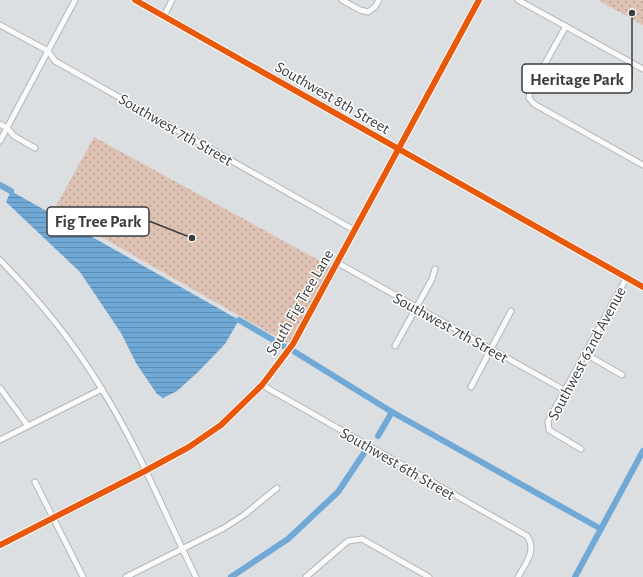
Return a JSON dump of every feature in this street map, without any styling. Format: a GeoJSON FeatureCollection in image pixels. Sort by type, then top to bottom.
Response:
{"type":"FeatureCollection","features":[{"type":"Feature","properties":{"kind":"street"},"geometry":{"type":"LineString","coordinates":[[0,140],[75,0]]}},
{"type":"Feature","properties":{"kind":"street","name":"Southwest 8th Street"},"geometry":{"type":"LineString","coordinates":[[135,0],[643,287]]}},
{"type":"Feature","properties":{"kind":"street"},"geometry":{"type":"LineString","coordinates":[[164,16],[172,0]]}},
{"type":"Feature","properties":{"kind":"street"},"geometry":{"type":"LineString","coordinates":[[342,0],[360,10],[368,12],[375,7],[379,0]]}},
{"type":"Feature","properties":{"kind":"street","name":"South Fig Tree Lane"},"geometry":{"type":"LineString","coordinates":[[0,545],[189,447],[221,426],[262,385],[293,344],[479,0]]}},
{"type":"Feature","properties":{"kind":"street"},"geometry":{"type":"LineString","coordinates":[[518,0],[643,69]]}},
{"type":"Feature","properties":{"kind":"street","name":"Southwest 7th Street"},"geometry":{"type":"LineString","coordinates":[[0,25],[48,51],[55,61],[354,230]]}},
{"type":"Feature","properties":{"kind":"street"},"geometry":{"type":"LineString","coordinates":[[566,26],[530,90],[529,98],[534,104],[643,165]]}},
{"type":"Feature","properties":{"kind":"street"},"geometry":{"type":"LineString","coordinates":[[0,124],[7,128],[14,136],[35,148]]}},
{"type":"Feature","properties":{"kind":"street"},"geometry":{"type":"LineString","coordinates":[[0,260],[37,299],[78,351],[102,389],[145,471],[196,577]]}},
{"type":"Feature","properties":{"kind":"street","name":"Southwest 7th Street"},"geometry":{"type":"LineString","coordinates":[[338,263],[564,390]]}},
{"type":"Feature","properties":{"kind":"street"},"geometry":{"type":"LineString","coordinates":[[395,346],[432,279],[435,269]]}},
{"type":"Feature","properties":{"kind":"street","name":"Southwest 62nd Avenue"},"geometry":{"type":"LineString","coordinates":[[581,450],[549,430],[548,421],[627,277]]}},
{"type":"Feature","properties":{"kind":"street"},"geometry":{"type":"LineString","coordinates":[[471,387],[511,311]]}},
{"type":"Feature","properties":{"kind":"street"},"geometry":{"type":"LineString","coordinates":[[584,353],[622,375]]}},
{"type":"Feature","properties":{"kind":"street","name":"Southwest 6th Street"},"geometry":{"type":"LineString","coordinates":[[262,385],[527,536],[532,542],[532,550],[518,577]]}},
{"type":"Feature","properties":{"kind":"street"},"geometry":{"type":"LineString","coordinates":[[0,388],[28,426]]}},
{"type":"Feature","properties":{"kind":"street"},"geometry":{"type":"LineString","coordinates":[[0,440],[102,389]]}},
{"type":"Feature","properties":{"kind":"street"},"geometry":{"type":"LineString","coordinates":[[35,482],[83,577]]}},
{"type":"Feature","properties":{"kind":"street"},"geometry":{"type":"LineString","coordinates":[[126,577],[224,528],[244,515],[277,488]]}},
{"type":"Feature","properties":{"kind":"street"},"geometry":{"type":"LineString","coordinates":[[306,577],[348,541],[355,539],[362,539],[429,577]]}},
{"type":"Feature","properties":{"kind":"shaded area"},"geometry":{"type":"Polygon","coordinates":[[[598,0],[643,0],[643,25],[598,0]]]}},
{"type":"Feature","properties":{"kind":"shaded area"},"geometry":{"type":"Polygon","coordinates":[[[94,137],[331,267],[289,344],[54,210],[94,137]]]}},
{"type":"Feature","properties":{"kind":"water"},"geometry":{"type":"Polygon","coordinates":[[[11,191],[239,320],[225,344],[177,391],[163,398],[157,394],[136,363],[121,333],[80,272],[6,202],[11,191]]]}},
{"type":"Feature","properties":{"kind":"waterway"},"geometry":{"type":"LineString","coordinates":[[0,185],[11,191]]}},
{"type":"Feature","properties":{"kind":"waterway"},"geometry":{"type":"LineString","coordinates":[[239,320],[285,347]]}},
{"type":"Feature","properties":{"kind":"waterway"},"geometry":{"type":"LineString","coordinates":[[295,352],[392,412],[601,529]]}},
{"type":"Feature","properties":{"kind":"waterway"},"geometry":{"type":"LineString","coordinates":[[378,436],[392,412]]}},
{"type":"Feature","properties":{"kind":"waterway"},"geometry":{"type":"LineString","coordinates":[[575,577],[643,451]]}},
{"type":"Feature","properties":{"kind":"waterway"},"geometry":{"type":"LineString","coordinates":[[231,577],[288,539],[338,492],[364,453]]}},
{"type":"Feature","properties":{"kind":"cycle path"},"geometry":{"type":"LineString","coordinates":[[135,0],[643,287]]}},
{"type":"Feature","properties":{"kind":"cycle path"},"geometry":{"type":"LineString","coordinates":[[0,545],[189,447],[221,425],[262,385],[293,344],[479,0]]}},
{"type":"Feature","properties":{"kind":"place","name":"Heritage Park"},"geometry":{"type":"Point","coordinates":[632,13]}},
{"type":"Feature","properties":{"kind":"place","name":"Fig Tree Park"},"geometry":{"type":"Point","coordinates":[192,238]}}]}
